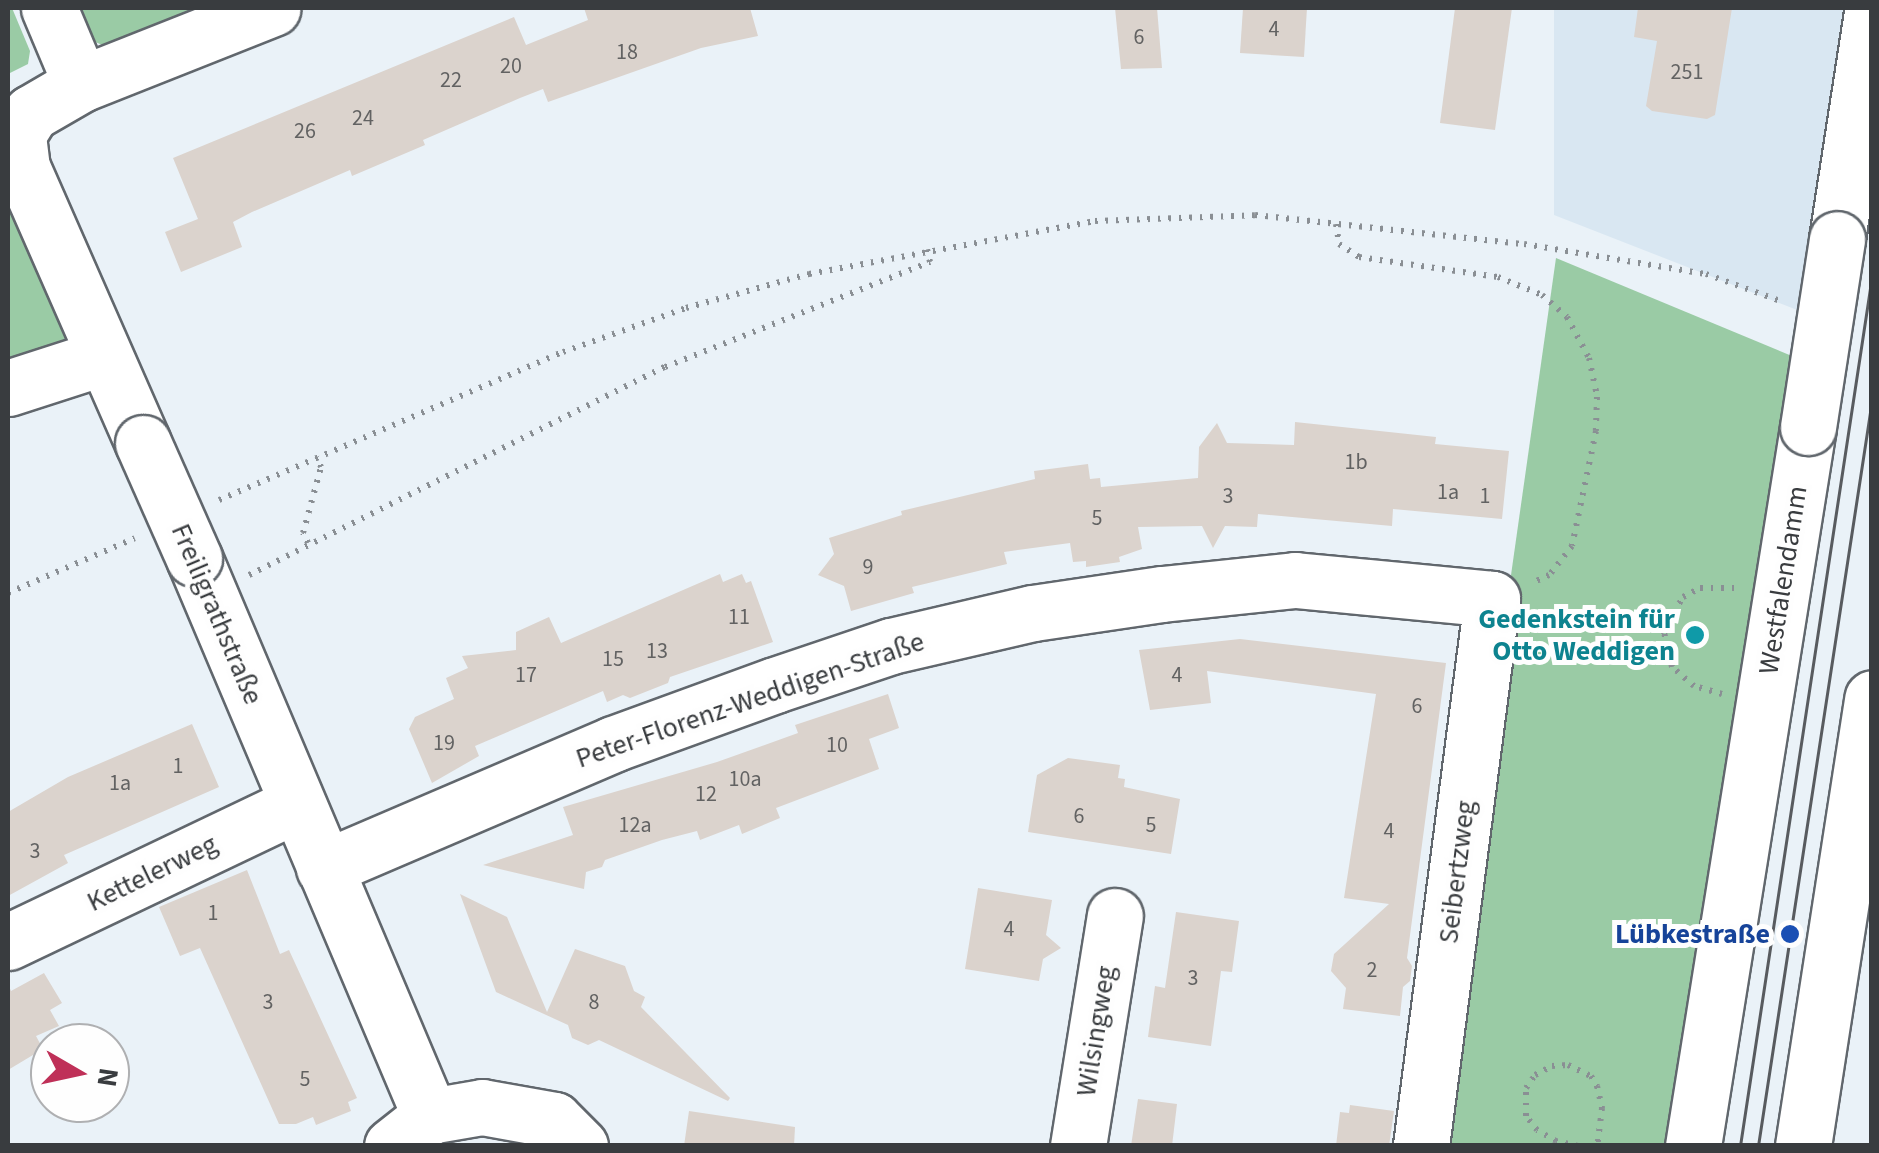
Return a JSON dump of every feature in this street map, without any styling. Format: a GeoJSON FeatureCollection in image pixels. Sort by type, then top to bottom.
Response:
{"type":"FeatureCollection","features":[{"type":"Feature","properties":{"kind":"street"},"geometry":{"type":"LineString","coordinates":[[49,8],[81,84],[273,8]]}},
{"type":"Feature","properties":{"kind":"street","name":"Westfalendamm"},"geometry":{"type":"LineString","coordinates":[[1693,1146],[1872,14]]}},
{"type":"Feature","properties":{"kind":"street","name":"Freiligrathstraße"},"geometry":{"type":"LineString","coordinates":[[81,84],[32,113],[18,134],[22,168],[143,443],[218,568],[296,804],[324,868],[412,1130],[482,1107],[528,1112],[554,1120],[580,1146]]}},
{"type":"Feature","properties":{"kind":"street"},"geometry":{"type":"LineString","coordinates":[[8,388],[104,356]]}},
{"type":"Feature","properties":{"kind":"street","name":"Peter-Florenz-Weddigen-Straße"},"geometry":{"type":"LineString","coordinates":[[324,868],[614,744],[891,646],[1162,594],[1295,580],[1492,603]]}},
{"type":"Feature","properties":{"kind":"street","name":"Seibertzweg"},"geometry":{"type":"LineString","coordinates":[[1421,1146],[1492,603]]}},
{"type":"Feature","properties":{"kind":"street"},"geometry":{"type":"LineString","coordinates":[[1804,1146],[1872,698]]}},
{"type":"Feature","properties":{"kind":"street","name":"Kettelerweg"},"geometry":{"type":"LineString","coordinates":[[8,942],[296,804]]}},
{"type":"Feature","properties":{"kind":"street","name":"Wilsingweg"},"geometry":{"type":"LineString","coordinates":[[1078,1146],[1114,916]]}},
{"type":"Feature","properties":{"kind":"path"},"geometry":{"type":"LineString","coordinates":[[214,502],[564,352],[686,308],[810,274],[1095,221],[1255,216],[1524,244],[1706,274],[1798,307]]}},
{"type":"Feature","properties":{"kind":"path"},"geometry":{"type":"LineString","coordinates":[[1336,224],[1339,244],[1359,256],[1498,276],[1542,295],[1567,317],[1589,358],[1597,396],[1596,431],[1572,546],[1549,575],[1508,588],[1492,603]]}},
{"type":"Feature","properties":{"kind":"path"},"geometry":{"type":"LineString","coordinates":[[218,568],[308,544],[665,367],[930,262],[928,250]]}},
{"type":"Feature","properties":{"kind":"path"},"geometry":{"type":"LineString","coordinates":[[308,544],[303,533],[321,467],[317,457]]}},
{"type":"Feature","properties":{"kind":"path"},"geometry":{"type":"LineString","coordinates":[[8,593],[142,534]]}},
{"type":"Feature","properties":{"kind":"path"},"geometry":{"type":"LineString","coordinates":[[1705,692],[1672,667],[1664,632],[1682,598],[1700,588],[1739,588]]}},
{"type":"Feature","properties":{"kind":"path"},"geometry":{"type":"LineString","coordinates":[[1492,603],[1664,632]]}},
{"type":"Feature","properties":{"kind":"path"},"geometry":{"type":"LineString","coordinates":[[1578,1146],[1556,1141],[1536,1130],[1526,1116],[1526,1088],[1535,1075],[1552,1066],[1568,1065],[1591,1076],[1597,1086],[1602,1108],[1597,1142]]}},
{"type":"Feature","properties":{"kind":"shaded area"},"geometry":{"type":"Polygon","coordinates":[[[1554,8],[1847,8],[1805,313],[1554,215],[1554,8]]]}},
{"type":"Feature","properties":{"kind":"green space"},"geometry":{"type":"Polygon","coordinates":[[[8,8],[12,8],[30,51],[28,64],[8,74],[8,8]]]}},
{"type":"Feature","properties":{"kind":"green space"},"geometry":{"type":"Polygon","coordinates":[[[69,8],[210,8],[107,47],[86,38],[69,8]]]}},
{"type":"Feature","properties":{"kind":"green space"},"geometry":{"type":"Polygon","coordinates":[[[8,192],[69,336],[66,348],[8,358],[8,192]]]}},
{"type":"Feature","properties":{"kind":"green space"},"geometry":{"type":"Polygon","coordinates":[[[1556,258],[1804,361],[1684,1145],[1430,1146],[1556,258]]]}},
{"type":"Feature","properties":{"kind":"building"},"geometry":{"type":"Polygon","coordinates":[[[584,8],[750,8],[758,36],[701,48],[548,102],[543,89],[520,98],[423,140],[425,145],[352,176],[350,170],[252,212],[233,222],[242,247],[181,272],[165,232],[198,219],[173,158],[514,17],[526,45],[588,20],[584,8]]]}},
{"type":"Feature","properties":{"kind":"building"},"geometry":{"type":"Polygon","coordinates":[[[1115,8],[1157,8],[1162,68],[1121,69],[1115,8]]]}},
{"type":"Feature","properties":{"kind":"building"},"geometry":{"type":"Polygon","coordinates":[[[1243,8],[1307,8],[1304,57],[1240,53],[1243,8]]]}},
{"type":"Feature","properties":{"kind":"building"},"geometry":{"type":"Polygon","coordinates":[[[1455,8],[1512,8],[1495,130],[1440,123],[1455,8]]]}},
{"type":"Feature","properties":{"kind":"building"},"geometry":{"type":"Polygon","coordinates":[[[1638,8],[1732,8],[1715,115],[1707,119],[1652,111],[1646,106],[1657,41],[1634,37],[1638,8]]]}},
{"type":"Feature","properties":{"kind":"building"},"geometry":{"type":"Polygon","coordinates":[[[1295,422],[1436,437],[1435,444],[1509,451],[1502,519],[1393,509],[1392,526],[1258,514],[1257,527],[1225,526],[1213,548],[1202,526],[1138,527],[1142,549],[1119,557],[1120,562],[1086,567],[1086,561],[1073,562],[1070,543],[1004,552],[1007,564],[912,587],[914,593],[851,611],[844,586],[818,575],[834,554],[829,538],[902,515],[901,511],[1035,479],[1034,471],[1088,464],[1090,479],[1100,478],[1101,487],[1198,478],[1199,447],[1217,423],[1227,443],[1294,445],[1295,422]]]}},
{"type":"Feature","properties":{"kind":"building"},"geometry":{"type":"Polygon","coordinates":[[[720,574],[723,582],[742,574],[746,583],[751,581],[773,642],[670,677],[668,683],[630,698],[623,695],[607,702],[603,691],[475,746],[479,756],[432,783],[409,729],[415,717],[454,699],[446,678],[468,668],[462,656],[516,650],[516,632],[549,617],[561,643],[720,574]]]}},
{"type":"Feature","properties":{"kind":"building"},"geometry":{"type":"Polygon","coordinates":[[[1240,639],[1446,663],[1407,958],[1412,966],[1410,981],[1403,987],[1400,1016],[1343,1009],[1346,988],[1331,971],[1334,954],[1389,904],[1344,898],[1376,694],[1207,671],[1211,703],[1150,710],[1139,650],[1240,639]]]}},
{"type":"Feature","properties":{"kind":"building"},"geometry":{"type":"Polygon","coordinates":[[[888,694],[899,728],[869,739],[879,769],[776,808],[780,818],[742,834],[739,825],[700,840],[697,831],[605,860],[602,867],[586,872],[584,889],[483,865],[573,835],[563,807],[717,762],[798,733],[795,725],[888,694]]]}},
{"type":"Feature","properties":{"kind":"building"},"geometry":{"type":"Polygon","coordinates":[[[192,724],[219,787],[64,855],[68,863],[8,896],[8,812],[68,777],[192,724]]]}},
{"type":"Feature","properties":{"kind":"building"},"geometry":{"type":"Polygon","coordinates":[[[1068,758],[1120,765],[1118,778],[1125,779],[1124,787],[1180,799],[1171,854],[1028,832],[1037,775],[1068,758]]]}},
{"type":"Feature","properties":{"kind":"building"},"geometry":{"type":"Polygon","coordinates":[[[247,870],[280,954],[289,950],[357,1098],[348,1102],[351,1111],[316,1125],[313,1117],[296,1124],[279,1124],[200,948],[180,956],[159,907],[247,870]]]}},
{"type":"Feature","properties":{"kind":"building"},"geometry":{"type":"Polygon","coordinates":[[[978,888],[1052,900],[1046,935],[1061,948],[1043,959],[1039,981],[965,969],[978,888]]]}},
{"type":"Feature","properties":{"kind":"building"},"geometry":{"type":"Polygon","coordinates":[[[460,894],[507,917],[547,1012],[575,949],[625,966],[634,991],[645,997],[641,1007],[730,1098],[728,1101],[599,1040],[588,1045],[572,1038],[568,1025],[496,992],[460,894]]]}},
{"type":"Feature","properties":{"kind":"building"},"geometry":{"type":"Polygon","coordinates":[[[1176,912],[1239,921],[1232,972],[1221,971],[1211,1046],[1148,1037],[1155,986],[1165,988],[1176,912]]]}},
{"type":"Feature","properties":{"kind":"building"},"geometry":{"type":"Polygon","coordinates":[[[44,973],[62,1003],[50,1010],[57,1023],[30,1023],[30,1057],[8,1070],[8,984],[11,991],[44,973]]]}},
{"type":"Feature","properties":{"kind":"building"},"geometry":{"type":"Polygon","coordinates":[[[1138,1099],[1177,1104],[1172,1146],[1131,1146],[1138,1099]]]}},
{"type":"Feature","properties":{"kind":"building"},"geometry":{"type":"Polygon","coordinates":[[[1350,1105],[1394,1111],[1389,1146],[1336,1146],[1340,1112],[1349,1113],[1350,1105]]]}},
{"type":"Feature","properties":{"kind":"building"},"geometry":{"type":"Polygon","coordinates":[[[689,1111],[795,1127],[794,1146],[684,1146],[689,1111]]]}},
{"type":"Feature","properties":{"kind":"tram line"},"geometry":{"type":"LineString","coordinates":[[1740,1146],[1872,275]]}},
{"type":"Feature","properties":{"kind":"tram line"},"geometry":{"type":"LineString","coordinates":[[1758,1146],[1872,399]]}},
{"type":"Feature","properties":{"kind":"place","name":"Gedenkstein für Otto Weddigen"},"geometry":{"type":"Point","coordinates":[1695,635]}},
{"type":"Feature","properties":{"kind":"place","name":"Lübkestraße"},"geometry":{"type":"Point","coordinates":[1790,934]}}]}
